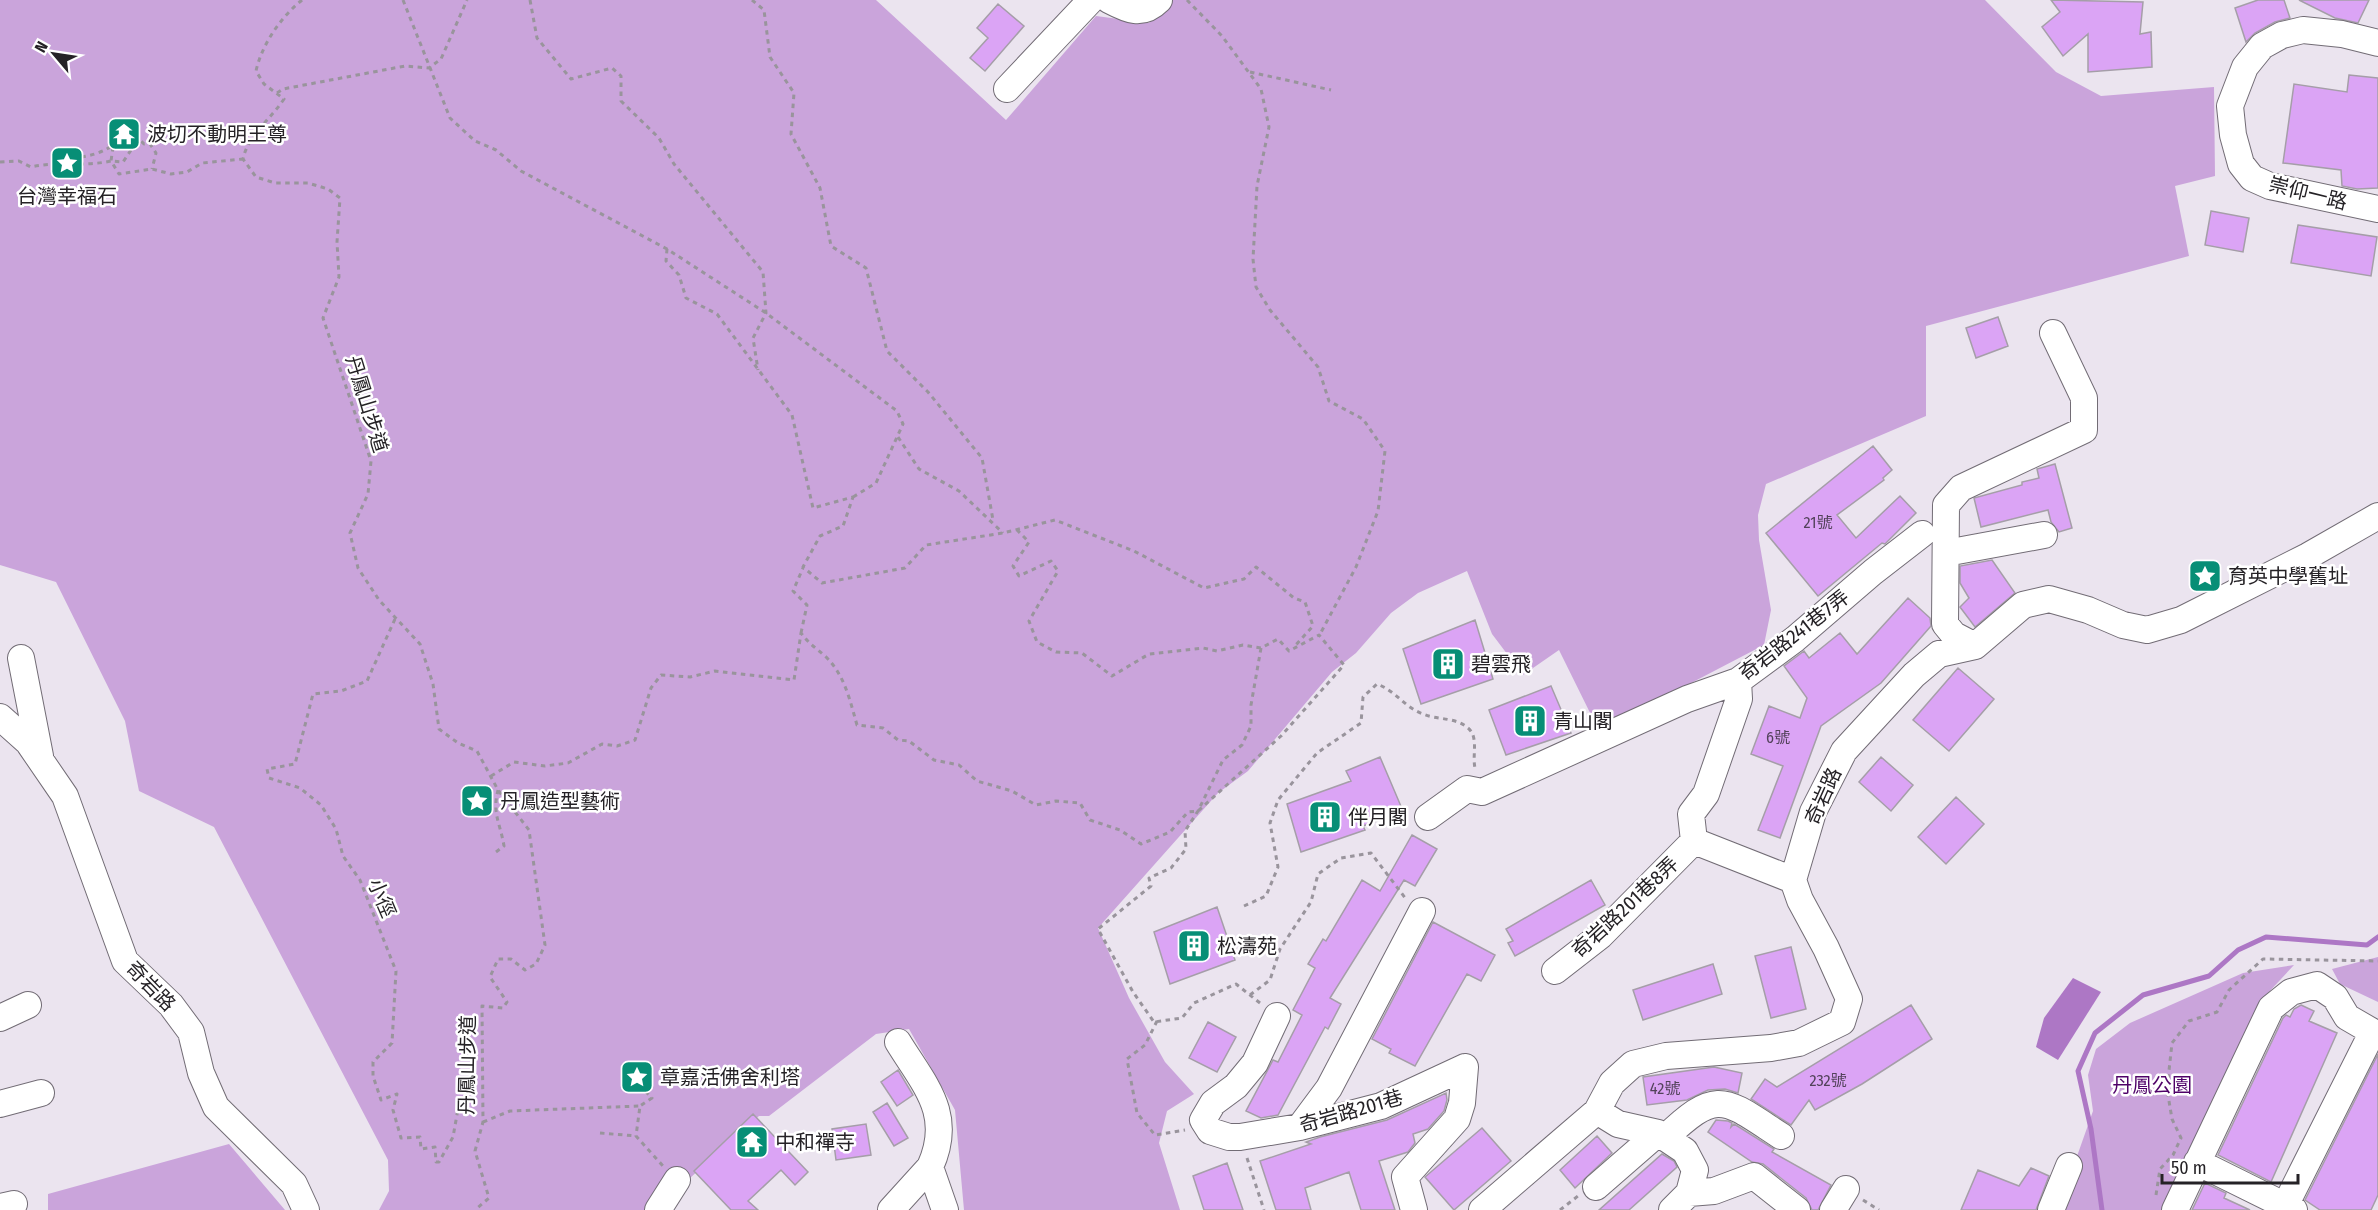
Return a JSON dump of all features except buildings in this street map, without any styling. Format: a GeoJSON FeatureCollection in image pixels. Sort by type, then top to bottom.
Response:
{"type":"FeatureCollection","features":[{"type":"Feature","properties":{"kind":"street"},"geometry":{"type":"LineString","coordinates":[[1007,89],[1091,0]]}},
{"type":"Feature","properties":{"kind":"street"},"geometry":{"type":"LineString","coordinates":[[1109,0],[1136,12],[1146,11],[1159,0]]}},
{"type":"Feature","properties":{"kind":"street","name":"崇仰一路"},"geometry":{"type":"LineString","coordinates":[[2378,43],[2303,30],[2282,35],[2262,46],[2245,67],[2230,106],[2233,135],[2241,164],[2252,178],[2270,186],[2378,209]]}},
{"type":"Feature","properties":{"kind":"street"},"geometry":{"type":"LineString","coordinates":[[1975,646],[1954,634],[1945,624],[1943,603],[1946,505],[1961,488],[2085,430],[2084,398],[2053,333]]}},
{"type":"Feature","properties":{"kind":"street","name":"奇岩路"},"geometry":{"type":"LineString","coordinates":[[1793,880],[1813,812],[1844,751],[1914,675],[1939,654],[1975,646],[2023,605],[2049,599],[2088,610],[2123,625],[2147,630],[2181,620],[2308,556],[2378,516]]}},
{"type":"Feature","properties":{"kind":"street","name":"奇岩路241巷7弄"},"geometry":{"type":"LineString","coordinates":[[1428,817],[1467,789],[1482,792],[1687,699],[1738,681],[1795,639],[1873,572],[1922,534]]}},
{"type":"Feature","properties":{"kind":"street"},"geometry":{"type":"LineString","coordinates":[[1946,553],[2044,535]]}},
{"type":"Feature","properties":{"kind":"street"},"geometry":{"type":"LineString","coordinates":[[21,658],[42,762]]}},
{"type":"Feature","properties":{"kind":"street"},"geometry":{"type":"LineString","coordinates":[[1482,1210],[1597,1111],[1612,1083],[1633,1064],[1666,1056],[1771,1048],[1799,1043],[1842,1022],[1849,999],[1826,948],[1800,900],[1793,880],[1694,841],[1691,814],[1706,794],[1739,699],[1738,681]]}},
{"type":"Feature","properties":{"kind":"street","name":"奇岩路"},"geometry":{"type":"LineString","coordinates":[[0,717],[28,742],[65,796],[124,962],[171,1005],[191,1032],[201,1073],[216,1107],[294,1184],[306,1210]]}},
{"type":"Feature","properties":{"kind":"street","name":"奇岩路201巷8弄"},"geometry":{"type":"LineString","coordinates":[[1555,971],[1600,936],[1694,841]]}},
{"type":"Feature","properties":{"kind":"street"},"geometry":{"type":"LineString","coordinates":[[1300,1127],[1329,1088],[1422,911]]}},
{"type":"Feature","properties":{"kind":"street"},"geometry":{"type":"LineString","coordinates":[[2165,1206],[2197,1162],[2271,1008],[2291,992],[2317,985],[2335,997],[2347,1017],[2375,1034],[2287,1209],[2197,1162]]}},
{"type":"Feature","properties":{"kind":"street"},"geometry":{"type":"LineString","coordinates":[[0,1018],[28,1005]]}},
{"type":"Feature","properties":{"kind":"street"},"geometry":{"type":"LineString","coordinates":[[1207,1126],[1203,1120],[1213,1103],[1236,1086],[1255,1063],[1277,1016]]}},
{"type":"Feature","properties":{"kind":"street"},"geometry":{"type":"LineString","coordinates":[[891,1210],[930,1167],[938,1149],[941,1127],[931,1095],[898,1042]]}},
{"type":"Feature","properties":{"kind":"street","name":"奇岩路201巷"},"geometry":{"type":"LineString","coordinates":[[1207,1126],[1210,1131],[1240,1137],[1300,1127],[1381,1106],[1465,1067],[1462,1103],[1457,1119],[1405,1177],[1414,1210]]}},
{"type":"Feature","properties":{"kind":"street"},"geometry":{"type":"LineString","coordinates":[[1329,1088],[1381,1106]]}},
{"type":"Feature","properties":{"kind":"street"},"geometry":{"type":"LineString","coordinates":[[0,1104],[41,1093]]}},
{"type":"Feature","properties":{"kind":"street"},"geometry":{"type":"LineString","coordinates":[[1596,1187],[1692,1112],[1716,1103],[1739,1109],[1781,1136]]}},
{"type":"Feature","properties":{"kind":"street"},"geometry":{"type":"LineString","coordinates":[[1597,1111],[1618,1124],[1662,1136],[1685,1151],[1695,1170],[1680,1202]]}},
{"type":"Feature","properties":{"kind":"street"},"geometry":{"type":"LineString","coordinates":[[2051,1210],[2069,1166]]}},
{"type":"Feature","properties":{"kind":"street"},"geometry":{"type":"LineString","coordinates":[[930,1167],[945,1210]]}},
{"type":"Feature","properties":{"kind":"street"},"geometry":{"type":"LineString","coordinates":[[1680,1202],[1754,1176],[1797,1210]]}},
{"type":"Feature","properties":{"kind":"street"},"geometry":{"type":"LineString","coordinates":[[658,1210],[677,1180]]}},
{"type":"Feature","properties":{"kind":"path"},"geometry":{"type":"LineString","coordinates":[[113,147],[111,161],[119,174],[152,170],[171,174],[187,172],[202,163],[243,159],[247,143],[284,99],[264,84],[256,71],[260,52],[292,8],[302,0]]}},
{"type":"Feature","properties":{"kind":"path"},"geometry":{"type":"LineString","coordinates":[[403,0],[450,118],[475,141],[496,150],[521,171],[668,249],[766,313],[897,411],[903,424],[876,483],[852,497],[813,508],[792,415],[717,314],[686,298],[679,275],[666,261],[668,249]]}},
{"type":"Feature","properties":{"kind":"path"},"geometry":{"type":"LineString","coordinates":[[277,93],[283,89],[405,66],[429,68],[441,59],[467,0]]}},
{"type":"Feature","properties":{"kind":"path"},"geometry":{"type":"LineString","coordinates":[[530,0],[537,38],[571,78],[612,68],[621,76],[621,101],[659,138],[674,164],[763,272],[766,313],[753,338],[759,373]]}},
{"type":"Feature","properties":{"kind":"path"},"geometry":{"type":"LineString","coordinates":[[752,0],[764,10],[770,57],[794,93],[791,134],[820,188],[831,246],[866,268],[887,351],[928,392],[982,458],[993,520]]}},
{"type":"Feature","properties":{"kind":"path"},"geometry":{"type":"LineString","coordinates":[[1017,530],[1029,542],[1013,566],[1019,576],[1051,561],[1058,571],[1029,621],[1037,642],[1056,652],[1082,653],[1112,676],[1149,654],[1203,648],[1218,651],[1243,645],[1261,648],[1278,639],[1289,651],[1319,636],[1356,567],[1378,511],[1385,451],[1363,419],[1329,401],[1318,367],[1270,310],[1256,287],[1253,259],[1257,186],[1269,127],[1262,89],[1222,36],[1186,0]]}},
{"type":"Feature","properties":{"kind":"path"},"geometry":{"type":"LineString","coordinates":[[1248,71],[1330,90]]}},
{"type":"Feature","properties":{"kind":"path"},"geometry":{"type":"LineString","coordinates":[[0,162],[19,161],[31,168],[43,165],[78,166],[111,161],[123,162],[133,147],[124,135],[113,147],[95,155],[82,157],[78,166]]}},
{"type":"Feature","properties":{"kind":"path"},"geometry":{"type":"LineString","coordinates":[[135,135],[144,144],[150,144],[156,153],[152,170]]}},
{"type":"Feature","properties":{"kind":"path","name":"丹鳳山步道"},"geometry":{"type":"LineString","coordinates":[[243,159],[255,177],[275,183],[308,183],[327,189],[340,198],[337,242],[339,278],[323,318],[371,461],[368,494],[350,533],[358,568],[395,619],[420,644],[433,684],[440,729],[458,743],[477,751],[498,790],[530,830],[545,945],[536,964],[525,970],[511,959],[498,959],[490,977],[507,1002],[503,1008],[482,1006],[483,1122],[475,1151],[489,1198],[475,1210]]}},
{"type":"Feature","properties":{"kind":"path"},"geometry":{"type":"LineString","coordinates":[[898,437],[919,469],[959,491],[993,520],[1003,533]]}},
{"type":"Feature","properties":{"kind":"path"},"geometry":{"type":"LineString","coordinates":[[491,776],[514,762],[545,766],[568,763],[602,744],[617,746],[635,740],[651,688],[661,675],[690,677],[715,671],[794,680],[807,605],[793,591],[820,536],[843,526],[852,497]]}},
{"type":"Feature","properties":{"kind":"path"},"geometry":{"type":"LineString","coordinates":[[803,567],[822,583],[905,568],[926,545],[1003,533],[1055,520],[1134,551],[1204,588],[1244,579],[1256,567],[1294,598],[1305,602],[1313,626],[1292,650]]}},
{"type":"Feature","properties":{"kind":"path","name":"小徑"},"geometry":{"type":"LineString","coordinates":[[395,619],[367,681],[341,691],[313,694],[295,764],[267,769],[269,778],[300,788],[321,805],[336,829],[343,856],[360,880],[396,972],[392,1043],[373,1062],[373,1076],[381,1100],[397,1094],[393,1110],[401,1138],[420,1137],[421,1149],[435,1147],[436,1162],[439,1162],[453,1137],[458,1109],[468,1110]]}},
{"type":"Feature","properties":{"kind":"path"},"geometry":{"type":"LineString","coordinates":[[801,633],[810,645],[825,656],[843,679],[857,725],[884,728],[898,740],[909,741],[934,760],[959,765],[978,781],[1012,791],[1036,805],[1056,801],[1080,803],[1090,820],[1119,830],[1141,844],[1161,838],[1170,832],[1188,812],[1198,811],[1281,736],[1344,665],[1319,636]]}},
{"type":"Feature","properties":{"kind":"path"},"geometry":{"type":"LineString","coordinates":[[1261,648],[1251,705],[1251,726],[1242,745],[1223,760],[1198,811],[1185,831],[1186,849],[1171,868],[1149,878],[1151,886],[1098,928],[1132,992],[1154,1022],[1182,1018],[1194,1002],[1236,984],[1277,1016]]}},
{"type":"Feature","properties":{"kind":"path"},"geometry":{"type":"LineString","coordinates":[[1244,906],[1266,896],[1278,867],[1270,823],[1278,800],[1317,753],[1361,723],[1363,697],[1377,684],[1392,690],[1406,705],[1425,715],[1456,722],[1469,728],[1475,741],[1474,765],[1482,792]]}},
{"type":"Feature","properties":{"kind":"path"},"geometry":{"type":"LineString","coordinates":[[496,852],[504,846],[493,808],[498,790]]}},
{"type":"Feature","properties":{"kind":"path"},"geometry":{"type":"LineString","coordinates":[[1250,995],[1270,980],[1280,950],[1311,902],[1318,874],[1341,858],[1371,853],[1400,894],[1422,911]]}},
{"type":"Feature","properties":{"kind":"path"},"geometry":{"type":"LineString","coordinates":[[2165,1206],[2160,1169],[2173,1155],[2181,1138],[2172,1119],[2168,1089],[2172,1043],[2189,1021],[2217,1012],[2229,990],[2263,958],[2378,961]]}},
{"type":"Feature","properties":{"kind":"path"},"geometry":{"type":"LineString","coordinates":[[1157,1021],[1145,1045],[1127,1059],[1137,1113],[1155,1135],[1207,1126]]}},
{"type":"Feature","properties":{"kind":"path"},"geometry":{"type":"LineString","coordinates":[[483,1122],[510,1111],[640,1106],[652,1098],[639,1085]]}},
{"type":"Feature","properties":{"kind":"path"},"geometry":{"type":"LineString","coordinates":[[636,1136],[640,1106]]}},
{"type":"Feature","properties":{"kind":"path"},"geometry":{"type":"LineString","coordinates":[[600,1133],[636,1136],[677,1180]]}},
{"type":"Feature","properties":{"kind":"path"},"geometry":{"type":"LineString","coordinates":[[1240,1137],[1264,1210]]}},
{"type":"Feature","properties":{"kind":"green space"},"geometry":{"type":"Polygon","coordinates":[[[0,0],[876,0],[1006,120],[1096,16],[1149,23],[1170,0],[1985,0],[2056,72],[2101,96],[2214,87],[2215,176],[2175,186],[2189,256],[1926,326],[1926,416],[1766,484],[1758,515],[1759,540],[1771,610],[1764,645],[1599,731],[1559,650],[1523,675],[1492,634],[1467,571],[1418,593],[1391,613],[1356,653],[1332,672],[1248,771],[1218,793],[1098,928],[1129,998],[1165,1062],[1194,1094],[1167,1111],[1159,1143],[1180,1210],[964,1210],[955,1110],[909,1029],[876,1034],[769,1116],[759,1116],[690,1178],[648,1210],[379,1210],[389,1191],[388,1160],[214,827],[139,791],[125,721],[56,582],[0,565],[0,0]]]}},
{"type":"Feature","properties":{"kind":"green space"},"geometry":{"type":"Polygon","coordinates":[[[2378,957],[2378,1002],[2340,984],[2332,969],[2378,957]]]}},
{"type":"Feature","properties":{"kind":"green space","name":"丹鳳公園"},"geometry":{"type":"Polygon","coordinates":[[[2294,965],[2267,994],[2170,1210],[2058,1210],[2093,1111],[2088,1075],[2096,1049],[2130,1023],[2243,973],[2294,965]]]}},
{"type":"Feature","properties":{"kind":"green space"},"geometry":{"type":"Polygon","coordinates":[[[229,1144],[285,1210],[48,1210],[48,1194],[229,1144]]]}},
{"type":"Feature","properties":{"kind":"shaded area"},"geometry":{"type":"Polygon","coordinates":[[[2073,978],[2101,992],[2058,1060],[2036,1047],[2044,1018],[2073,978]]]}},
{"type":"Feature","properties":{"kind":"waterway"},"geometry":{"type":"LineString","coordinates":[[2102,1210],[2091,1129],[2078,1071],[2095,1033],[2143,995],[2209,976],[2238,950],[2266,937],[2367,945],[2378,937]]}},
{"type":"Feature","properties":{"kind":"place","name":"波切不動明王尊"},"geometry":{"type":"Point","coordinates":[124,134]}},
{"type":"Feature","properties":{"kind":"place","name":"台灣幸福石"},"geometry":{"type":"Point","coordinates":[67,163]}},
{"type":"Feature","properties":{"kind":"place","name":"育英中學舊址"},"geometry":{"type":"Point","coordinates":[2205,576]}},
{"type":"Feature","properties":{"kind":"place","name":"碧雲飛"},"geometry":{"type":"Point","coordinates":[1448,664]}},
{"type":"Feature","properties":{"kind":"place","name":"青山閣"},"geometry":{"type":"Point","coordinates":[1530,721]}},
{"type":"Feature","properties":{"kind":"place","name":"丹鳳造型藝術"},"geometry":{"type":"Point","coordinates":[477,801]}},
{"type":"Feature","properties":{"kind":"place","name":"伴月閣"},"geometry":{"type":"Point","coordinates":[1325,817]}},
{"type":"Feature","properties":{"kind":"place","name":"松濤苑"},"geometry":{"type":"Point","coordinates":[1194,946]}},
{"type":"Feature","properties":{"kind":"place","name":"章嘉活佛舍利塔"},"geometry":{"type":"Point","coordinates":[637,1077]}},
{"type":"Feature","properties":{"kind":"place","name":"中和禪寺"},"geometry":{"type":"Point","coordinates":[752,1142]}}]}
